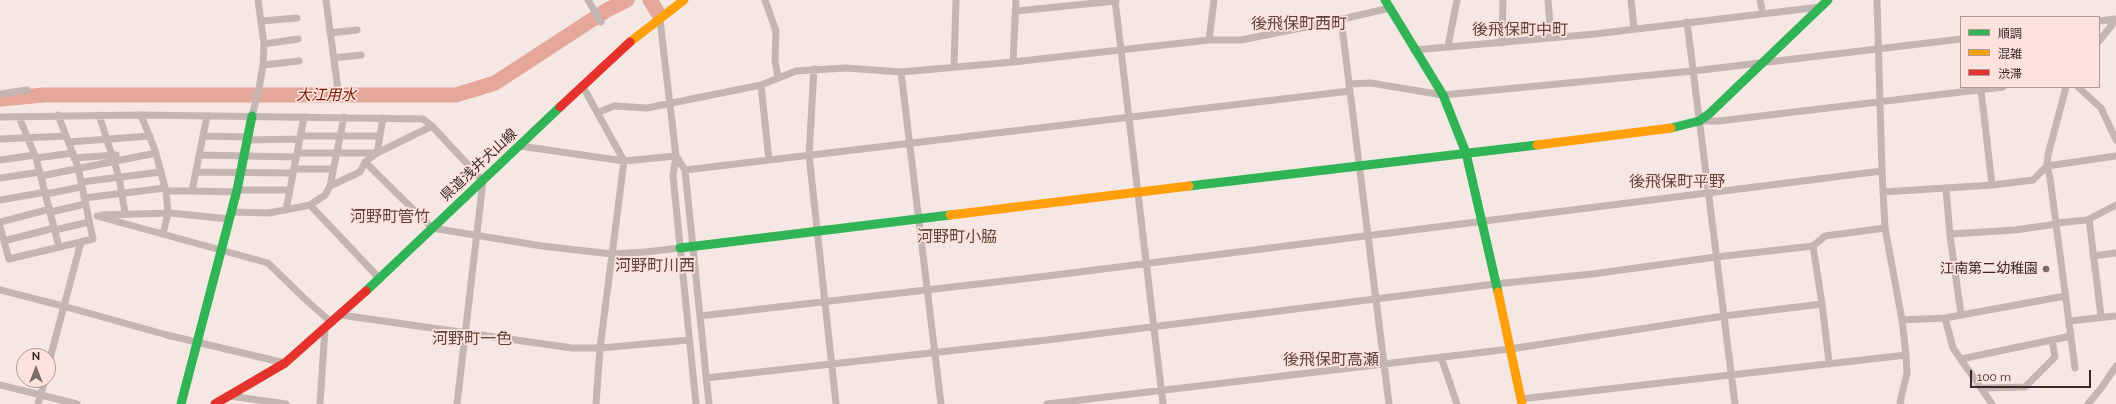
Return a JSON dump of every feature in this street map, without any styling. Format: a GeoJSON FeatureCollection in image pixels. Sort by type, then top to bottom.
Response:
{"type":"FeatureCollection","features":[{"type":"Feature","properties":{"kind":"street"},"geometry":{"type":"LineString","coordinates":[[181,404],[196,342],[222,251],[237,191],[247,138],[258,94],[263,65],[264,44],[260,0]]}},
{"type":"Feature","properties":{"kind":"street"},"geometry":{"type":"LineString","coordinates":[[326,0],[338,90]]}},
{"type":"Feature","properties":{"kind":"street"},"geometry":{"type":"LineString","coordinates":[[588,0],[598,18]]}},
{"type":"Feature","properties":{"kind":"street","name":"県道浅井犬山線"},"geometry":{"type":"LineString","coordinates":[[215,404],[285,363],[341,315],[622,48],[684,0]]}},
{"type":"Feature","properties":{"kind":"street"},"geometry":{"type":"LineString","coordinates":[[765,0],[776,31],[775,62],[778,77]]}},
{"type":"Feature","properties":{"kind":"street"},"geometry":{"type":"LineString","coordinates":[[954,67],[956,0]]}},
{"type":"Feature","properties":{"kind":"street"},"geometry":{"type":"LineString","coordinates":[[1013,62],[1016,0]]}},
{"type":"Feature","properties":{"kind":"street"},"geometry":{"type":"LineString","coordinates":[[1209,40],[1214,0]]}},
{"type":"Feature","properties":{"kind":"street"},"geometry":{"type":"LineString","coordinates":[[1448,46],[1457,0]]}},
{"type":"Feature","properties":{"kind":"street"},"geometry":{"type":"LineString","coordinates":[[1502,43],[1503,0]]}},
{"type":"Feature","properties":{"kind":"street"},"geometry":{"type":"LineString","coordinates":[[1548,0],[1551,37]]}},
{"type":"Feature","properties":{"kind":"street"},"geometry":{"type":"LineString","coordinates":[[1631,0],[1634,29]]}},
{"type":"Feature","properties":{"kind":"street"},"geometry":{"type":"LineString","coordinates":[[1760,0],[1763,14]]}},
{"type":"Feature","properties":{"kind":"street"},"geometry":{"type":"LineString","coordinates":[[1699,121],[1709,114],[1765,62],[1828,0]]}},
{"type":"Feature","properties":{"kind":"street"},"geometry":{"type":"LineString","coordinates":[[1877,0],[1885,228],[1902,320],[1906,355],[1907,373],[1900,403]]}},
{"type":"Feature","properties":{"kind":"street"},"geometry":{"type":"LineString","coordinates":[[1016,11],[1116,1],[1163,404]]}},
{"type":"Feature","properties":{"kind":"street"},"geometry":{"type":"LineString","coordinates":[[598,112],[614,106],[647,108],[761,85],[796,71],[846,68],[901,72],[1013,62],[1209,40],[1241,40],[1342,19],[1387,4],[1442,95],[1466,153],[1483,222],[1521,401],[1829,362],[1906,355]]}},
{"type":"Feature","properties":{"kind":"street"},"geometry":{"type":"LineString","coordinates":[[1414,50],[1448,46],[1502,43],[1820,7]]}},
{"type":"Feature","properties":{"kind":"street"},"geometry":{"type":"LineString","coordinates":[[261,21],[297,18]]}},
{"type":"Feature","properties":{"kind":"street"},"geometry":{"type":"LineString","coordinates":[[1342,19],[1389,404]]}},
{"type":"Feature","properties":{"kind":"street"},"geometry":{"type":"LineString","coordinates":[[2100,21],[2116,19]]}},
{"type":"Feature","properties":{"kind":"street"},"geometry":{"type":"LineString","coordinates":[[2100,40],[2116,19]]}},
{"type":"Feature","properties":{"kind":"street"},"geometry":{"type":"LineString","coordinates":[[660,20],[676,156],[673,176],[696,404]]}},
{"type":"Feature","properties":{"kind":"street"},"geometry":{"type":"LineString","coordinates":[[1688,22],[1730,374],[1735,404]]}},
{"type":"Feature","properties":{"kind":"street"},"geometry":{"type":"LineString","coordinates":[[330,33],[357,30]]}},
{"type":"Feature","properties":{"kind":"street"},"geometry":{"type":"LineString","coordinates":[[264,44],[298,39]]}},
{"type":"Feature","properties":{"kind":"street"},"geometry":{"type":"LineString","coordinates":[[685,170],[1129,117],[1350,87],[1371,82],[1442,95],[1693,71],[1960,39]]}},
{"type":"Feature","properties":{"kind":"street"},"geometry":{"type":"LineString","coordinates":[[334,58],[361,55]]}},
{"type":"Feature","properties":{"kind":"street"},"geometry":{"type":"LineString","coordinates":[[263,65],[299,61]]}},
{"type":"Feature","properties":{"kind":"street"},"geometry":{"type":"LineString","coordinates":[[814,69],[809,156],[836,404]]}},
{"type":"Feature","properties":{"kind":"street"},"geometry":{"type":"LineString","coordinates":[[901,72],[941,404]]}},
{"type":"Feature","properties":{"kind":"street"},"geometry":{"type":"LineString","coordinates":[[582,85],[624,161],[600,348],[596,404]]}},
{"type":"Feature","properties":{"kind":"street"},"geometry":{"type":"LineString","coordinates":[[761,85],[769,160]]}},
{"type":"Feature","properties":{"kind":"street"},"geometry":{"type":"LineString","coordinates":[[365,162],[432,228],[542,246],[612,254],[680,248],[1674,128],[1699,121],[1727,120],[1996,88]]}},
{"type":"Feature","properties":{"kind":"street"},"geometry":{"type":"LineString","coordinates":[[2066,88],[2048,155],[2047,166],[2075,368]]}},
{"type":"Feature","properties":{"kind":"street"},"geometry":{"type":"LineString","coordinates":[[2079,88],[2101,108],[2116,140]]}},
{"type":"Feature","properties":{"kind":"street"},"geometry":{"type":"LineString","coordinates":[[0,94],[27,90]]}},
{"type":"Feature","properties":{"kind":"street"},"geometry":{"type":"LineString","coordinates":[[1981,90],[1992,185]]}},
{"type":"Feature","properties":{"kind":"street"},"geometry":{"type":"LineString","coordinates":[[0,227],[10,259],[93,239],[78,167],[58,115]]}},
{"type":"Feature","properties":{"kind":"street"},"geometry":{"type":"LineString","coordinates":[[99,115],[113,158],[125,213]]}},
{"type":"Feature","properties":{"kind":"street"},"geometry":{"type":"LineString","coordinates":[[142,115],[156,153],[165,189],[168,213],[163,234]]}},
{"type":"Feature","properties":{"kind":"street"},"geometry":{"type":"LineString","coordinates":[[0,117],[142,115],[423,119],[432,126],[483,181],[478,235],[457,404]]}},
{"type":"Feature","properties":{"kind":"street"},"geometry":{"type":"LineString","coordinates":[[192,191],[208,116]]}},
{"type":"Feature","properties":{"kind":"street"},"geometry":{"type":"LineString","coordinates":[[19,117],[35,157],[46,193],[58,247]]}},
{"type":"Feature","properties":{"kind":"street"},"geometry":{"type":"LineString","coordinates":[[286,210],[304,117]]}},
{"type":"Feature","properties":{"kind":"street"},"geometry":{"type":"LineString","coordinates":[[4,241],[54,229],[97,216],[125,213],[230,215],[269,213],[310,205],[325,195],[330,186],[344,117]]}},
{"type":"Feature","properties":{"kind":"street"},"geometry":{"type":"LineString","coordinates":[[377,153],[383,118]]}},
{"type":"Feature","properties":{"kind":"street"},"geometry":{"type":"LineString","coordinates":[[330,186],[360,172],[365,162],[377,153],[432,126]]}},
{"type":"Feature","properties":{"kind":"street"},"geometry":{"type":"LineString","coordinates":[[0,139],[28,138],[107,140],[150,136]]}},
{"type":"Feature","properties":{"kind":"street"},"geometry":{"type":"LineString","coordinates":[[203,136],[247,138],[380,136]]}},
{"type":"Feature","properties":{"kind":"street"},"geometry":{"type":"LineString","coordinates":[[520,146],[624,161],[676,156]]}},
{"type":"Feature","properties":{"kind":"street"},"geometry":{"type":"LineString","coordinates":[[0,178],[40,174],[78,167],[113,158],[156,153]]}},
{"type":"Feature","properties":{"kind":"street"},"geometry":{"type":"LineString","coordinates":[[200,155],[244,156],[377,153]]}},
{"type":"Feature","properties":{"kind":"street"},"geometry":{"type":"LineString","coordinates":[[0,160],[74,155],[113,158]]}},
{"type":"Feature","properties":{"kind":"street"},"geometry":{"type":"LineString","coordinates":[[676,156],[685,170],[709,404]]}},
{"type":"Feature","properties":{"kind":"street"},"geometry":{"type":"LineString","coordinates":[[1883,192],[1946,189],[2033,180],[2047,166],[2116,156]]}},
{"type":"Feature","properties":{"kind":"street"},"geometry":{"type":"LineString","coordinates":[[196,172],[334,169]]}},
{"type":"Feature","properties":{"kind":"street"},"geometry":{"type":"LineString","coordinates":[[700,316],[928,290],[1483,222],[1882,171]]}},
{"type":"Feature","properties":{"kind":"street"},"geometry":{"type":"LineString","coordinates":[[0,200],[46,193],[118,177],[161,172]]}},
{"type":"Feature","properties":{"kind":"street"},"geometry":{"type":"LineString","coordinates":[[0,222],[85,201],[122,194],[165,189],[192,191],[290,190]]}},
{"type":"Feature","properties":{"kind":"street"},"geometry":{"type":"LineString","coordinates":[[1946,189],[1950,234],[1961,314]]}},
{"type":"Feature","properties":{"kind":"street"},"geometry":{"type":"LineString","coordinates":[[310,205],[380,279]]}},
{"type":"Feature","properties":{"kind":"street"},"geometry":{"type":"LineString","coordinates":[[1950,234],[2056,224],[2089,219],[2116,205]]}},
{"type":"Feature","properties":{"kind":"street"},"geometry":{"type":"LineString","coordinates":[[97,216],[268,263],[306,300],[328,326],[320,404]]}},
{"type":"Feature","properties":{"kind":"street"},"geometry":{"type":"LineString","coordinates":[[2089,219],[2101,316]]}},
{"type":"Feature","properties":{"kind":"street"},"geometry":{"type":"LineString","coordinates":[[706,378],[832,365],[1814,246],[1825,236],[1885,228]]}},
{"type":"Feature","properties":{"kind":"street"},"geometry":{"type":"LineString","coordinates":[[52,348],[80,242]]}},
{"type":"Feature","properties":{"kind":"street"},"geometry":{"type":"LineString","coordinates":[[1814,246],[1829,362]]}},
{"type":"Feature","properties":{"kind":"street"},"geometry":{"type":"LineString","coordinates":[[2093,256],[2116,253]]}},
{"type":"Feature","properties":{"kind":"street"},"geometry":{"type":"LineString","coordinates":[[0,290],[196,342],[285,363]]}},
{"type":"Feature","properties":{"kind":"street"},"geometry":{"type":"LineString","coordinates":[[1902,320],[1945,318],[2065,296]]}},
{"type":"Feature","properties":{"kind":"street"},"geometry":{"type":"LineString","coordinates":[[1047,404],[1510,349],[1724,316],[1822,304]]}},
{"type":"Feature","properties":{"kind":"street"},"geometry":{"type":"LineString","coordinates":[[341,315],[572,348],[600,348],[689,340]]}},
{"type":"Feature","properties":{"kind":"street"},"geometry":{"type":"LineString","coordinates":[[2068,321],[2101,316],[2116,316]]}},
{"type":"Feature","properties":{"kind":"street"},"geometry":{"type":"LineString","coordinates":[[1945,318],[1953,348],[1992,404]]}},
{"type":"Feature","properties":{"kind":"street"},"geometry":{"type":"LineString","coordinates":[[1960,359],[2071,336]]}},
{"type":"Feature","properties":{"kind":"street"},"geometry":{"type":"LineString","coordinates":[[1981,388],[2025,387],[2055,357],[2052,340]]}},
{"type":"Feature","properties":{"kind":"street"},"geometry":{"type":"LineString","coordinates":[[1441,357],[1457,404]]}},
{"type":"Feature","properties":{"kind":"street"},"geometry":{"type":"LineString","coordinates":[[2088,404],[2116,366]]}},
{"type":"Feature","properties":{"kind":"street"},"geometry":{"type":"LineString","coordinates":[[0,385],[77,404]]}},
{"type":"Feature","properties":{"kind":"street"},"geometry":{"type":"LineString","coordinates":[[38,404],[43,388]]}},
{"type":"Feature","properties":{"kind":"street"},"geometry":{"type":"LineString","coordinates":[[230,396],[286,404]]}},
{"type":"Feature","properties":{"kind":"waterway","name":"大江用水"},"geometry":{"type":"LineString","coordinates":[[0,99],[44,95],[456,95],[495,83],[607,10],[627,0]]}},
{"type":"Feature","properties":{"kind":"waterway"},"geometry":{"type":"LineString","coordinates":[[650,0],[658,13]]}},
{"type":"Feature","properties":{"kind":"traffic: fast"},"geometry":{"type":"LineString","coordinates":[[1385,0],[1443,95],[1466,153],[1498,292]]}},
{"type":"Feature","properties":{"kind":"traffic: fast"},"geometry":{"type":"LineString","coordinates":[[1671,128],[1699,121],[1709,114],[1828,0]]}},
{"type":"Feature","properties":{"kind":"traffic: fast"},"geometry":{"type":"LineString","coordinates":[[366,291],[560,107]]}},
{"type":"Feature","properties":{"kind":"traffic: fast"},"geometry":{"type":"LineString","coordinates":[[181,404],[237,190],[252,116]]}},
{"type":"Feature","properties":{"kind":"traffic: fast"},"geometry":{"type":"LineString","coordinates":[[1189,186],[1537,145]]}},
{"type":"Feature","properties":{"kind":"traffic: fast"},"geometry":{"type":"LineString","coordinates":[[680,248],[950,215]]}},
{"type":"Feature","properties":{"kind":"traffic: slow"},"geometry":{"type":"LineString","coordinates":[[630,42],[684,0]]}},
{"type":"Feature","properties":{"kind":"traffic: slow"},"geometry":{"type":"LineString","coordinates":[[1537,145],[1671,128]]}},
{"type":"Feature","properties":{"kind":"traffic: slow"},"geometry":{"type":"LineString","coordinates":[[950,215],[1189,186]]}},
{"type":"Feature","properties":{"kind":"traffic: slow"},"geometry":{"type":"LineString","coordinates":[[1498,292],[1522,404]]}},
{"type":"Feature","properties":{"kind":"traffic: jam"},"geometry":{"type":"LineString","coordinates":[[560,107],[630,42]]}},
{"type":"Feature","properties":{"kind":"traffic: jam"},"geometry":{"type":"LineString","coordinates":[[215,404],[285,363],[366,291]]}},
{"type":"Feature","properties":{"kind":"place","name":"江南第二幼稚園"},"geometry":{"type":"Point","coordinates":[2046,269]}},
{"type":"Feature","properties":{"kind":"district","name":"後飛保町西町"},"geometry":{"type":"Point","coordinates":[1299,24]}},
{"type":"Feature","properties":{"kind":"district","name":"後飛保町中町"},"geometry":{"type":"Point","coordinates":[1520,30]}},
{"type":"Feature","properties":{"kind":"district","name":"後飛保町平野"},"geometry":{"type":"Point","coordinates":[1677,182]}},
{"type":"Feature","properties":{"kind":"district","name":"河野町管竹"},"geometry":{"type":"Point","coordinates":[390,217]}},
{"type":"Feature","properties":{"kind":"district","name":"河野町小脇"},"geometry":{"type":"Point","coordinates":[957,237]}},
{"type":"Feature","properties":{"kind":"district","name":"河野町川西"},"geometry":{"type":"Point","coordinates":[655,266]}},
{"type":"Feature","properties":{"kind":"district","name":"河野町一色"},"geometry":{"type":"Point","coordinates":[472,339]}},
{"type":"Feature","properties":{"kind":"district","name":"後飛保町高瀬"},"geometry":{"type":"Point","coordinates":[1331,360]}}]}
